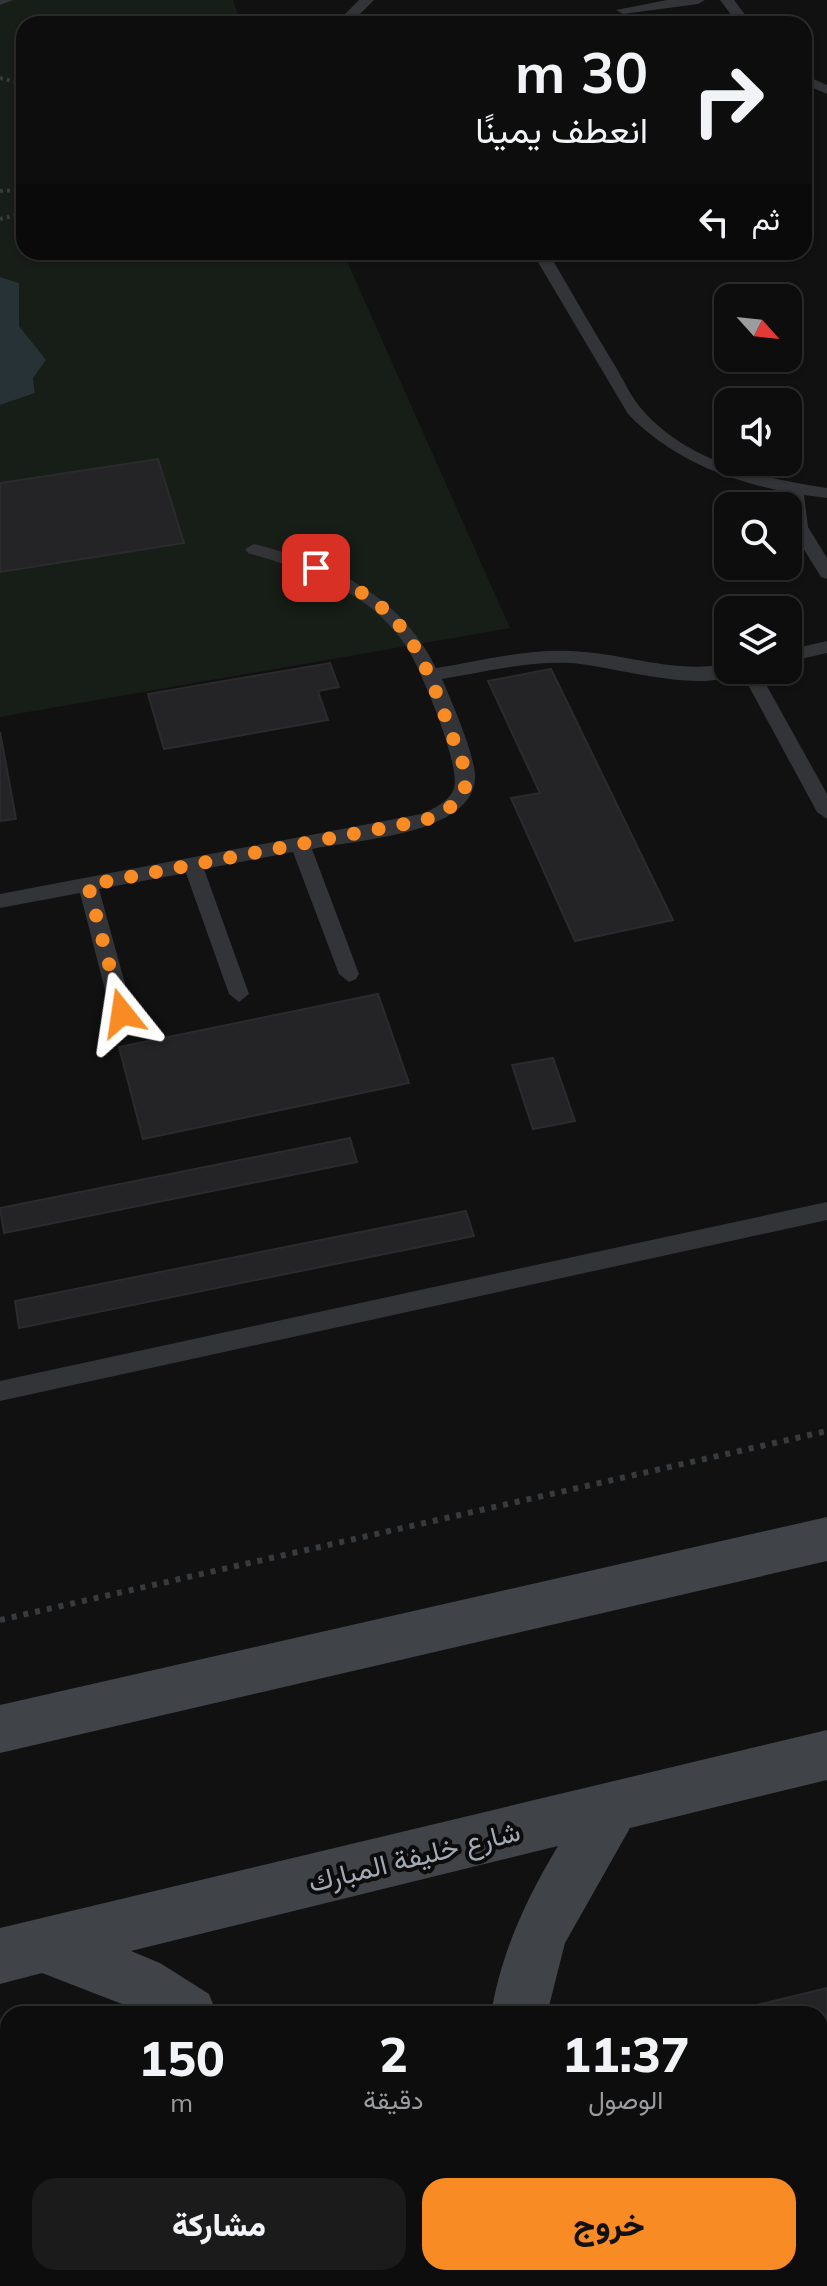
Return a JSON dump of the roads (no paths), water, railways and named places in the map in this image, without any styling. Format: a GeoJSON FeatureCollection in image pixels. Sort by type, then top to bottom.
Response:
{"type":"FeatureCollection","features":[{"type":"Feature","properties":{"kind":"main road"},"geometry":{"type":"LineString","coordinates":[[0,1729],[827,1539]]}},
{"type":"Feature","properties":{"kind":"main road","name":"شارع خليفة المبارك"},"geometry":{"type":"LineString","coordinates":[[21,1951],[827,1755]]}},
{"type":"Feature","properties":{"kind":"main road"},"geometry":{"type":"LineString","coordinates":[[520,2006],[521,1990],[538,1938],[613,1807]]}},
{"type":"Feature","properties":{"kind":"main road"},"geometry":{"type":"LineString","coordinates":[[21,1951],[140,1983],[176,2006]]}},
{"type":"Feature","properties":{"kind":"lane"},"geometry":{"type":"LineString","coordinates":[[0,1],[7,0]]}},
{"type":"Feature","properties":{"kind":"lane"},"geometry":{"type":"LineString","coordinates":[[352,16],[367,0]]}},
{"type":"Feature","properties":{"kind":"lane"},"geometry":{"type":"LineString","coordinates":[[620,5],[698,0]]}},
{"type":"Feature","properties":{"kind":"lane"},"geometry":{"type":"LineString","coordinates":[[545,260],[628,400],[652,428],[699,459],[760,482],[827,493]]}},
{"type":"Feature","properties":{"kind":"lane"},"geometry":{"type":"LineString","coordinates":[[795,489],[799,527],[827,573]]}},
{"type":"Feature","properties":{"kind":"lane"},"geometry":{"type":"LineString","coordinates":[[0,901],[425,820],[458,800],[466,780],[465,770],[430,675],[415,645],[391,616],[369,598],[316,568],[254,549]]}},
{"type":"Feature","properties":{"kind":"lane"},"geometry":{"type":"LineString","coordinates":[[802,653],[827,647]]}},
{"type":"Feature","properties":{"kind":"lane"},"geometry":{"type":"LineString","coordinates":[[430,675],[568,657],[684,677],[714,672]]}},
{"type":"Feature","properties":{"kind":"lane"},"geometry":{"type":"LineString","coordinates":[[757,684],[827,812]]}},
{"type":"Feature","properties":{"kind":"lane"},"geometry":{"type":"LineString","coordinates":[[300,844],[349,974]]}},
{"type":"Feature","properties":{"kind":"lane"},"geometry":{"type":"LineString","coordinates":[[193,865],[239,994]]}},
{"type":"Feature","properties":{"kind":"lane"},"geometry":{"type":"LineString","coordinates":[[88,885],[122,1013]]}},
{"type":"Feature","properties":{"kind":"lane"},"geometry":{"type":"LineString","coordinates":[[0,1391],[827,1211]]}}]}
